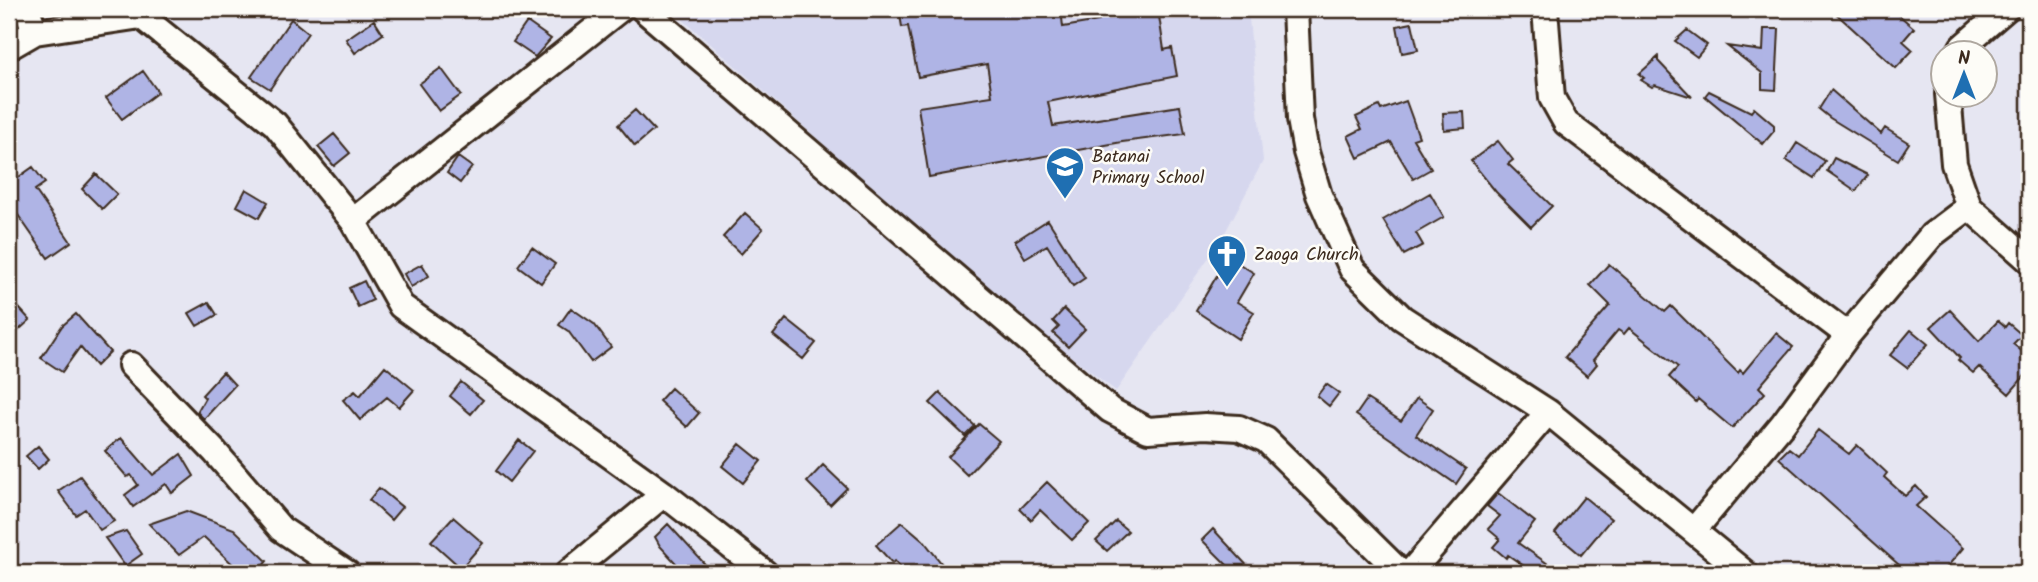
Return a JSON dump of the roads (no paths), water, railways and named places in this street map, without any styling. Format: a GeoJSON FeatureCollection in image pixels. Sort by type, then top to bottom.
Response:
{"type":"FeatureCollection","features":[{"type":"Feature","properties":{"kind":"street"},"geometry":{"type":"LineString","coordinates":[[27,9],[35,32]]}},
{"type":"Feature","properties":{"kind":"street"},"geometry":{"type":"LineString","coordinates":[[353,221],[620,9]]}},
{"type":"Feature","properties":{"kind":"street"},"geometry":{"type":"LineString","coordinates":[[643,9],[1110,410],[1148,430],[1205,426],[1239,428],[1266,440],[1401,573]]}},
{"type":"Feature","properties":{"kind":"street"},"geometry":{"type":"LineString","coordinates":[[1295,9],[1300,119],[1306,152],[1319,195],[1352,269],[1402,318],[1548,412],[1745,573]]}},
{"type":"Feature","properties":{"kind":"street"},"geometry":{"type":"LineString","coordinates":[[1545,9],[1552,98],[1566,123],[1848,335]]}},
{"type":"Feature","properties":{"kind":"street"},"geometry":{"type":"LineString","coordinates":[[1972,38],[2006,9]]}},
{"type":"Feature","properties":{"kind":"street"},"geometry":{"type":"LineString","coordinates":[[9,47],[35,32],[141,16],[275,124],[353,221],[401,306],[664,494],[765,573]]}},
{"type":"Feature","properties":{"kind":"street"},"geometry":{"type":"LineString","coordinates":[[1949,108],[1954,164],[1969,207],[2029,260]]}},
{"type":"Feature","properties":{"kind":"street"},"geometry":{"type":"LineString","coordinates":[[1694,530],[1782,425],[1848,335],[1932,235],[1969,207]]}},
{"type":"Feature","properties":{"kind":"street"},"geometry":{"type":"LineString","coordinates":[[131,365],[215,452],[281,530],[347,573]]}},
{"type":"Feature","properties":{"kind":"street"},"geometry":{"type":"LineString","coordinates":[[1410,573],[1548,412]]}},
{"type":"Feature","properties":{"kind":"street"},"geometry":{"type":"LineString","coordinates":[[568,573],[664,494]]}},
{"type":"Feature","properties":{"kind":"place","name":"Batanai Primary School"},"geometry":{"type":"Point","coordinates":[1065,200]}},
{"type":"Feature","properties":{"kind":"place","name":"Zaoga Church"},"geometry":{"type":"Point","coordinates":[1227,288]}}]}
